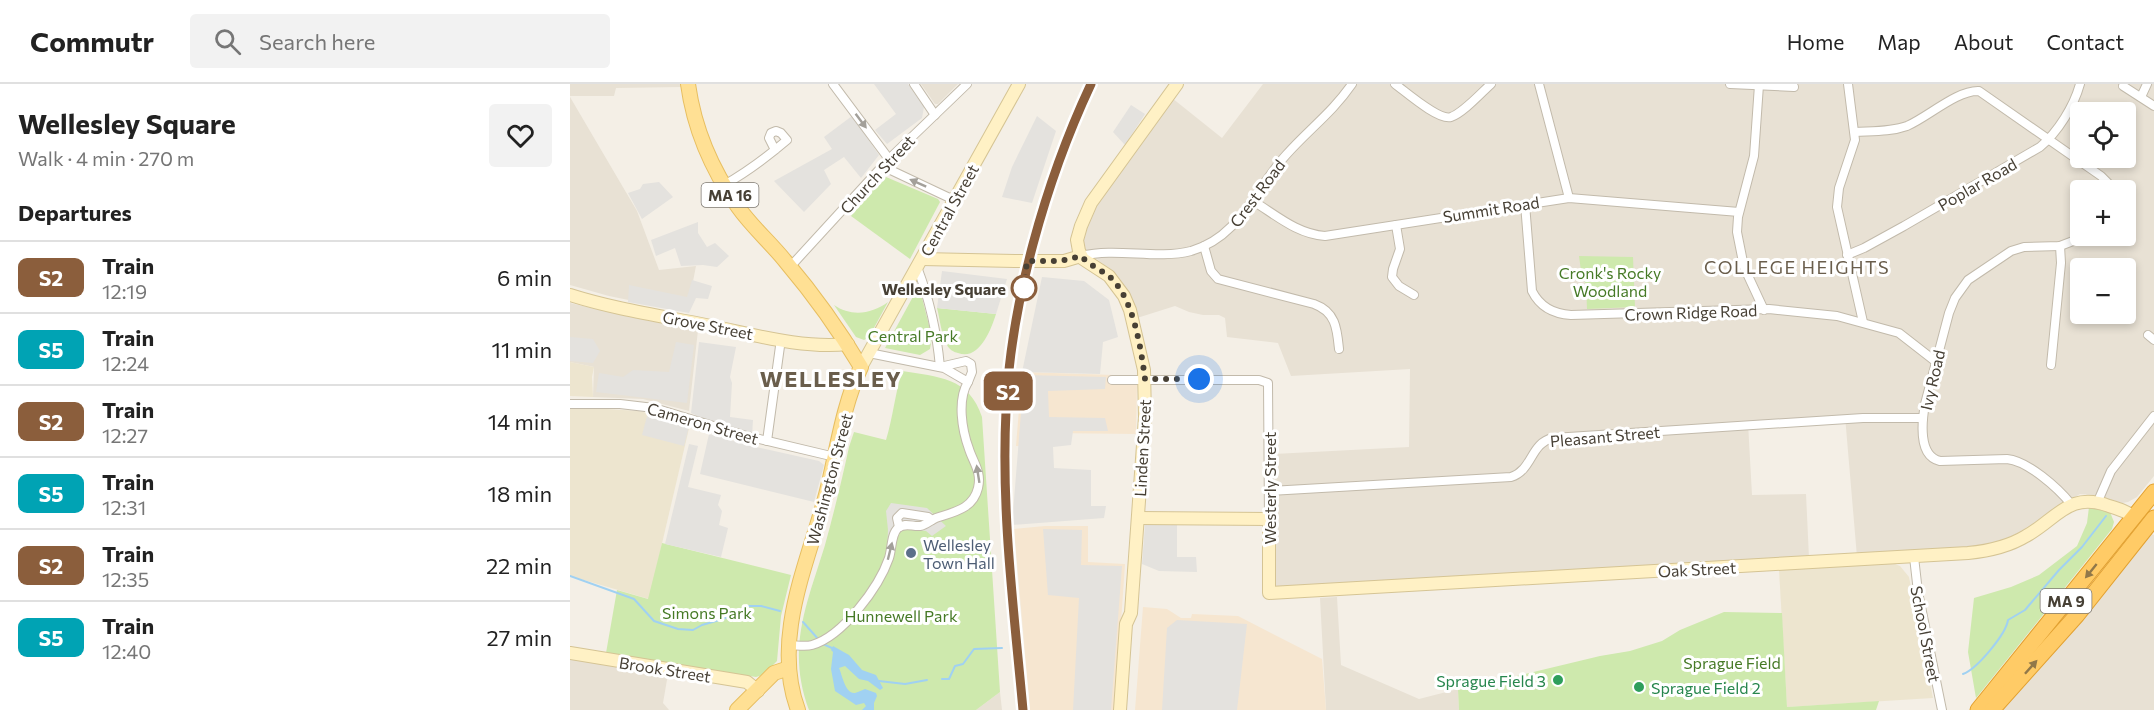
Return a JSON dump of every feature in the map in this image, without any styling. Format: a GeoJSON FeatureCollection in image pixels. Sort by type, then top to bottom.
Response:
{"type":"FeatureCollection","features":[{"type":"Feature","properties":{"kind":"highway","name":"MA 9"},"geometry":{"type":"LineString","coordinates":[[1978,710],[2154,494]]}},
{"type":"Feature","properties":{"kind":"highway"},"geometry":{"type":"LineString","coordinates":[[2152,524],[2150,507],[2154,494]]}},
{"type":"Feature","properties":{"kind":"highway"},"geometry":{"type":"LineString","coordinates":[[2127,554],[2134,535],[2134,518]]}},
{"type":"Feature","properties":{"kind":"highway","name":"MA 9"},"geometry":{"type":"LineString","coordinates":[[1992,710],[2073,620],[2152,524]]}},
{"type":"Feature","properties":{"kind":"main road","name":"MA 16"},"geometry":{"type":"LineString","coordinates":[[688,84],[704,143],[715,171],[746,218],[790,267],[848,344],[861,367]]}},
{"type":"Feature","properties":{"kind":"main road","name":"Washington Street"},"geometry":{"type":"LineString","coordinates":[[798,710],[790,674],[789,645],[795,605],[849,399],[861,367]]}},
{"type":"Feature","properties":{"kind":"main road"},"geometry":{"type":"LineString","coordinates":[[737,710],[758,690],[790,674]]}},
{"type":"Feature","properties":{"kind":"street"},"geometry":{"type":"LineString","coordinates":[[833,84],[891,157],[898,174]]}},
{"type":"Feature","properties":{"kind":"street"},"geometry":{"type":"LineString","coordinates":[[915,84],[935,114]]}},
{"type":"Feature","properties":{"kind":"street","name":"Church Street"},"geometry":{"type":"LineString","coordinates":[[790,267],[882,166],[967,84]]}},
{"type":"Feature","properties":{"kind":"street","name":"Central Street"},"geometry":{"type":"LineString","coordinates":[[861,367],[1019,84]]}},
{"type":"Feature","properties":{"kind":"street"},"geometry":{"type":"LineString","coordinates":[[1081,256],[1078,235],[1089,206],[1177,84]]}},
{"type":"Feature","properties":{"kind":"street","name":"Crest Road"},"geometry":{"type":"LineString","coordinates":[[919,263],[1060,261],[1102,252],[1174,254],[1204,246],[1229,230],[1287,154],[1332,110],[1352,84]]}},
{"type":"Feature","properties":{"kind":"street"},"geometry":{"type":"LineString","coordinates":[[1395,84],[1438,115],[1446,118],[1456,114],[1491,84]]}},
{"type":"Feature","properties":{"kind":"street"},"geometry":{"type":"LineString","coordinates":[[1539,84],[1569,198]]}},
{"type":"Feature","properties":{"kind":"street"},"geometry":{"type":"LineString","coordinates":[[1730,84],[1794,87]]}},
{"type":"Feature","properties":{"kind":"street"},"geometry":{"type":"LineString","coordinates":[[1848,84],[1855,132],[1853,148],[1837,200],[1846,255],[1863,322]]}},
{"type":"Feature","properties":{"kind":"street","name":"Poplar Road"},"geometry":{"type":"LineString","coordinates":[[1846,255],[1904,226],[2049,139],[2074,102],[2080,84]]}},
{"type":"Feature","properties":{"kind":"street"},"geometry":{"type":"LineString","coordinates":[[2141,97],[2147,84]]}},
{"type":"Feature","properties":{"kind":"street"},"geometry":{"type":"LineString","coordinates":[[1759,85],[1754,159],[1739,212],[1737,232],[1742,261],[1764,310]]}},
{"type":"Feature","properties":{"kind":"street"},"geometry":{"type":"LineString","coordinates":[[2123,86],[2154,106]]}},
{"type":"Feature","properties":{"kind":"street"},"geometry":{"type":"LineString","coordinates":[[1855,132],[1903,127],[1975,87],[2106,180]]}},
{"type":"Feature","properties":{"kind":"street"},"geometry":{"type":"LineString","coordinates":[[724,185],[747,172],[775,150],[787,140],[780,132],[771,133],[769,139],[775,150]]}},
{"type":"Feature","properties":{"kind":"street"},"geometry":{"type":"LineString","coordinates":[[882,166],[954,200]]}},
{"type":"Feature","properties":{"kind":"street","name":"Summit Road"},"geometry":{"type":"LineString","coordinates":[[1253,201],[1291,226],[1315,235],[1337,235],[1569,198],[1739,212]]}},
{"type":"Feature","properties":{"kind":"street","name":"Crown Ridge Road"},"geometry":{"type":"LineString","coordinates":[[1525,204],[1531,287],[1536,299],[1551,310],[1571,315],[1764,310],[1837,316],[1903,335],[1935,361]]}},
{"type":"Feature","properties":{"kind":"street"},"geometry":{"type":"LineString","coordinates":[[1396,225],[1400,249],[1393,266],[1392,277],[1397,284],[1414,295]]}},
{"type":"Feature","properties":{"kind":"street","name":"Ivy Road"},"geometry":{"type":"LineString","coordinates":[[2070,242],[2060,246],[2011,251],[1971,277],[1960,290],[1951,308],[1935,361],[1923,418],[1925,447],[1934,459],[1940,461],[2010,459],[2018,461],[2071,504]]}},
{"type":"Feature","properties":{"kind":"street"},"geometry":{"type":"LineString","coordinates":[[1204,246],[1213,273],[1221,280],[1314,304],[1327,310],[1335,322],[1340,349]]}},
{"type":"Feature","properties":{"kind":"street"},"geometry":{"type":"LineString","coordinates":[[2051,365],[2061,263],[2060,246]]}},
{"type":"Feature","properties":{"kind":"street","name":"Linden Street"},"geometry":{"type":"LineString","coordinates":[[1081,256],[1111,278],[1124,296],[1138,342],[1145,379],[1145,417],[1131,614],[1134,625],[1127,710]]}},
{"type":"Feature","properties":{"kind":"street"},"geometry":{"type":"LineString","coordinates":[[919,263],[936,335],[940,367]]}},
{"type":"Feature","properties":{"kind":"street","name":"Grove Street"},"geometry":{"type":"LineString","coordinates":[[570,295],[611,306],[781,339],[822,346],[848,344]]}},
{"type":"Feature","properties":{"kind":"street"},"geometry":{"type":"LineString","coordinates":[[767,441],[781,339]]}},
{"type":"Feature","properties":{"kind":"street"},"geometry":{"type":"LineString","coordinates":[[869,353],[940,367],[968,382]]}},
{"type":"Feature","properties":{"kind":"street"},"geometry":{"type":"LineString","coordinates":[[789,645],[807,646],[820,641],[847,621],[867,598],[887,563],[895,531],[899,527],[897,518],[902,513],[928,517],[932,520],[957,512],[974,498],[979,485],[978,469],[968,448],[963,420],[962,395],[972,370],[968,361],[940,367]]}},
{"type":"Feature","properties":{"kind":"street"},"geometry":{"type":"LineString","coordinates":[[1112,380],[1145,379]]}},
{"type":"Feature","properties":{"kind":"street","name":"Westerly Street"},"geometry":{"type":"LineString","coordinates":[[1145,379],[1259,380],[1269,384],[1269,593]]}},
{"type":"Feature","properties":{"kind":"street","name":"Cameron Street"},"geometry":{"type":"LineString","coordinates":[[570,404],[620,404],[650,407],[767,441],[835,457]]}},
{"type":"Feature","properties":{"kind":"street"},"geometry":{"type":"LineString","coordinates":[[2104,504],[2111,471],[2154,416]]}},
{"type":"Feature","properties":{"kind":"street","name":"Pleasant Street"},"geometry":{"type":"LineString","coordinates":[[1269,491],[1508,478],[1523,471],[1538,446],[1552,438],[1863,418],[1923,418]]}},
{"type":"Feature","properties":{"kind":"street","name":"Oak Street"},"geometry":{"type":"LineString","coordinates":[[1269,593],[1975,552],[2000,548],[2030,534],[2071,504],[2084,501],[2104,504]]}},
{"type":"Feature","properties":{"kind":"street"},"geometry":{"type":"LineString","coordinates":[[2104,504],[2122,509],[2134,518]]}},
{"type":"Feature","properties":{"kind":"street"},"geometry":{"type":"LineString","coordinates":[[2104,504],[2117,512],[2120,518],[2120,532],[2116,540]]}},
{"type":"Feature","properties":{"kind":"street"},"geometry":{"type":"LineString","coordinates":[[1138,518],[1269,519]]}},
{"type":"Feature","properties":{"kind":"street","name":"School Street"},"geometry":{"type":"LineString","coordinates":[[1914,557],[1918,592],[1942,710]]}},
{"type":"Feature","properties":{"kind":"street","name":"Linden Street"},"geometry":{"type":"LineString","coordinates":[[1120,710],[1126,624],[1131,614]]}},
{"type":"Feature","properties":{"kind":"street","name":"Brook Street"},"geometry":{"type":"LineString","coordinates":[[570,653],[747,682],[758,690]]}},
{"type":"Feature","properties":{"kind":"shaded area"},"geometry":{"type":"Polygon","coordinates":[[[570,84],[681,84],[682,87],[616,88],[614,96],[570,96],[570,84]]]}},
{"type":"Feature","properties":{"kind":"shaded area"},"geometry":{"type":"Polygon","coordinates":[[[874,84],[908,84],[924,107],[922,118],[887,144],[875,130],[896,114],[874,84]]]}},
{"type":"Feature","properties":{"kind":"shaded area"},"geometry":{"type":"Polygon","coordinates":[[[921,84],[958,84],[938,104],[935,104],[921,84]]]}},
{"type":"Feature","properties":{"kind":"shaded area"},"geometry":{"type":"Polygon","coordinates":[[[1263,84],[2154,84],[2154,476],[2137,497],[2128,502],[2122,503],[2080,494],[2000,544],[1857,557],[1845,416],[1748,423],[1752,495],[1806,494],[1809,558],[1274,588],[1274,454],[1409,447],[1410,369],[1291,376],[1278,343],[1227,337],[1225,318],[1219,315],[1203,315],[1175,306],[1137,318],[1127,290],[1117,275],[1084,249],[1082,237],[1093,210],[1172,98],[1222,138],[1263,84]]]}},
{"type":"Feature","properties":{"kind":"shaded area"},"geometry":{"type":"Polygon","coordinates":[[[570,97],[637,211],[659,270],[696,266],[687,312],[609,296],[570,285],[570,97]]]}},
{"type":"Feature","properties":{"kind":"shaded area"},"geometry":{"type":"Polygon","coordinates":[[[1131,105],[1145,114],[1125,145],[1113,132],[1131,105]]]}},
{"type":"Feature","properties":{"kind":"shaded area"},"geometry":{"type":"Polygon","coordinates":[[[852,116],[879,155],[861,178],[844,157],[824,170],[831,184],[804,212],[774,181],[832,149],[824,137],[852,116]]]}},
{"type":"Feature","properties":{"kind":"shaded area"},"geometry":{"type":"Polygon","coordinates":[[[1037,116],[1056,131],[1032,203],[1002,197],[1012,167],[1037,116]]]}},
{"type":"Feature","properties":{"kind":"shaded area"},"geometry":{"type":"Polygon","coordinates":[[[659,182],[673,197],[642,219],[628,193],[640,189],[643,184],[659,182]]]}},
{"type":"Feature","properties":{"kind":"shaded area"},"geometry":{"type":"Polygon","coordinates":[[[698,222],[698,233],[707,247],[715,243],[729,256],[717,267],[681,266],[675,248],[656,256],[651,240],[698,222]]]}},
{"type":"Feature","properties":{"kind":"shaded area"},"geometry":{"type":"Polygon","coordinates":[[[942,271],[1007,279],[996,314],[937,308],[942,271]]]}},
{"type":"Feature","properties":{"kind":"shaded area"},"geometry":{"type":"Polygon","coordinates":[[[1042,277],[1084,281],[1109,300],[1118,337],[1103,342],[1100,374],[1022,372],[1042,277]]]}},
{"type":"Feature","properties":{"kind":"shaded area"},"geometry":{"type":"Polygon","coordinates":[[[692,280],[712,286],[708,299],[696,298],[689,313],[628,302],[629,285],[687,297],[692,280]]]}},
{"type":"Feature","properties":{"kind":"shaded area"},"geometry":{"type":"Polygon","coordinates":[[[570,303],[698,330],[689,411],[643,399],[593,397],[594,367],[570,362],[570,303]]]}},
{"type":"Feature","properties":{"kind":"shaded area"},"geometry":{"type":"Polygon","coordinates":[[[570,337],[593,339],[600,351],[593,363],[570,361],[570,337]]]}},
{"type":"Feature","properties":{"kind":"shaded area"},"geometry":{"type":"Polygon","coordinates":[[[676,342],[694,345],[687,403],[596,392],[599,373],[623,377],[633,370],[669,372],[676,342]]]}},
{"type":"Feature","properties":{"kind":"shaded area"},"geometry":{"type":"Polygon","coordinates":[[[699,342],[736,347],[730,377],[732,383],[730,417],[753,420],[752,436],[717,425],[691,413],[699,342]]]}},
{"type":"Feature","properties":{"kind":"shaded area"},"geometry":{"type":"Polygon","coordinates":[[[570,362],[594,367],[593,397],[570,396],[570,362]]]}},
{"type":"Feature","properties":{"kind":"shaded area"},"geometry":{"type":"Polygon","coordinates":[[[1022,372],[1114,375],[1114,382],[1137,383],[1136,434],[1047,433],[1047,447],[1016,446],[1022,372]]]}},
{"type":"Feature","properties":{"kind":"shaded area"},"geometry":{"type":"Polygon","coordinates":[[[1024,375],[1106,377],[1105,389],[1048,391],[1049,417],[1105,418],[1108,431],[1073,431],[1071,445],[1053,447],[1054,468],[1091,470],[1091,506],[1106,506],[1104,518],[1012,525],[1024,375]]]}},
{"type":"Feature","properties":{"kind":"shaded area"},"geometry":{"type":"Polygon","coordinates":[[[570,409],[639,411],[690,424],[649,599],[570,576],[570,409]]]}},
{"type":"Feature","properties":{"kind":"shaded area"},"geometry":{"type":"Polygon","coordinates":[[[647,416],[689,427],[684,446],[642,435],[647,416]]]}},
{"type":"Feature","properties":{"kind":"shaded area"},"geometry":{"type":"Polygon","coordinates":[[[709,434],[819,461],[824,465],[814,502],[700,474],[709,434]]]}},
{"type":"Feature","properties":{"kind":"shaded area"},"geometry":{"type":"Polygon","coordinates":[[[689,444],[698,446],[688,487],[721,495],[718,505],[722,511],[719,525],[728,528],[721,557],[665,544],[689,444]]]}},
{"type":"Feature","properties":{"kind":"shaded area"},"geometry":{"type":"Polygon","coordinates":[[[891,503],[927,508],[946,526],[932,536],[926,531],[906,528],[900,530],[896,538],[895,551],[887,549],[886,511],[891,503]]]}},
{"type":"Feature","properties":{"kind":"shaded area"},"geometry":{"type":"Polygon","coordinates":[[[1145,525],[1177,525],[1177,557],[1196,557],[1197,572],[1159,571],[1142,564],[1145,525]]]}},
{"type":"Feature","properties":{"kind":"shaded area"},"geometry":{"type":"Polygon","coordinates":[[[1088,526],[1088,562],[1125,564],[1115,710],[1030,710],[1014,529],[1088,526]]]}},
{"type":"Feature","properties":{"kind":"shaded area"},"geometry":{"type":"Polygon","coordinates":[[[1043,529],[1082,530],[1081,565],[1122,566],[1111,710],[1073,710],[1079,598],[1048,595],[1043,529]]]}},
{"type":"Feature","properties":{"kind":"shaded area"},"geometry":{"type":"Polygon","coordinates":[[[2150,533],[2154,535],[2154,710],[2000,710],[2150,533]]]}},
{"type":"Feature","properties":{"kind":"shaded area"},"geometry":{"type":"Polygon","coordinates":[[[1885,563],[1900,566],[1909,577],[1933,698],[1787,707],[1779,570],[1885,563]]]}},
{"type":"Feature","properties":{"kind":"shaded area"},"geometry":{"type":"Polygon","coordinates":[[[1337,597],[1341,665],[1419,699],[1458,689],[1459,710],[1326,710],[1320,598],[1337,597]]]}},
{"type":"Feature","properties":{"kind":"shaded area"},"geometry":{"type":"Polygon","coordinates":[[[1143,607],[1167,609],[1181,618],[1191,618],[1192,614],[1238,616],[1322,659],[1326,710],[1135,710],[1143,607]]]}},
{"type":"Feature","properties":{"kind":"shaded area"},"geometry":{"type":"Polygon","coordinates":[[[1177,620],[1247,624],[1237,710],[1162,710],[1167,628],[1177,620]]]}},
{"type":"Feature","properties":{"kind":"shaded area"},"geometry":{"type":"Polygon","coordinates":[[[570,656],[668,674],[663,703],[669,710],[570,710],[570,656]]]}},
{"type":"Feature","properties":{"kind":"shaded area"},"geometry":{"type":"Polygon","coordinates":[[[1000,692],[1002,710],[976,710],[1000,692]]]}},
{"type":"Feature","properties":{"kind":"green space"},"geometry":{"type":"Polygon","coordinates":[[[886,177],[938,199],[940,202],[910,259],[851,216],[875,186],[886,177]]]}},
{"type":"Feature","properties":{"kind":"green space","name":"Cronk's Rocky Woodland"},"geometry":{"type":"Polygon","coordinates":[[[1579,256],[1633,257],[1635,307],[1587,309],[1586,284],[1582,278],[1579,256]]]}},
{"type":"Feature","properties":{"kind":"green space","name":"Central Park"},"geometry":{"type":"Polygon","coordinates":[[[920,290],[932,337],[930,349],[920,355],[885,348],[915,293],[920,290]]]}},
{"type":"Feature","properties":{"kind":"green space"},"geometry":{"type":"Polygon","coordinates":[[[888,302],[869,337],[864,340],[856,337],[834,305],[847,311],[861,312],[875,309],[888,302]]]}},
{"type":"Feature","properties":{"kind":"green space"},"geometry":{"type":"Polygon","coordinates":[[[937,308],[996,314],[983,342],[972,353],[965,354],[954,352],[948,346],[943,336],[937,308]]]}},
{"type":"Feature","properties":{"kind":"green space","name":"Hunnewell Park"},"geometry":{"type":"Polygon","coordinates":[[[902,371],[940,378],[960,386],[969,394],[982,417],[1000,692],[976,710],[809,710],[802,688],[799,666],[802,626],[849,447],[854,432],[886,440],[902,371]]]}},
{"type":"Feature","properties":{"kind":"green space"},"geometry":{"type":"Polygon","coordinates":[[[2089,507],[2110,512],[2114,522],[2112,529],[1976,698],[1968,652],[1974,598],[2011,587],[2039,575],[2077,546],[2087,523],[2089,507]]]}},
{"type":"Feature","properties":{"kind":"green space","name":"Simons Park"},"geometry":{"type":"Polygon","coordinates":[[[662,543],[791,575],[781,616],[777,661],[763,675],[756,677],[606,653],[617,590],[648,599],[662,543]]]}},
{"type":"Feature","properties":{"kind":"green space","name":"Sprague Field"},"geometry":{"type":"Polygon","coordinates":[[[1724,612],[1782,613],[1787,707],[1879,701],[1876,710],[1459,710],[1458,690],[1630,651],[1662,641],[1680,630],[1724,612]]]}},
{"type":"Feature","properties":{"kind":"water"},"geometry":{"type":"Polygon","coordinates":[[[833,646],[849,655],[862,670],[876,675],[883,688],[880,690],[868,681],[859,679],[845,666],[839,668],[849,690],[855,693],[865,689],[876,693],[874,710],[862,710],[866,706],[864,703],[856,705],[835,691],[831,669],[833,646]]]}},
{"type":"Feature","properties":{"kind":"waterway"},"geometry":{"type":"LineString","coordinates":[[1963,674],[1983,658],[1997,642],[2008,620],[2025,610],[2082,547],[2106,516]]}},
{"type":"Feature","properties":{"kind":"waterway"},"geometry":{"type":"LineString","coordinates":[[570,576],[634,599],[654,621],[678,629],[693,630],[749,606],[761,606],[780,611]]}},
{"type":"Feature","properties":{"kind":"waterway"},"geometry":{"type":"LineString","coordinates":[[803,622],[819,640]]}},
{"type":"Feature","properties":{"kind":"waterway"},"geometry":{"type":"LineString","coordinates":[[823,644],[834,649]]}},
{"type":"Feature","properties":{"kind":"waterway"},"geometry":{"type":"LineString","coordinates":[[942,679],[949,679],[955,666],[963,664],[974,649],[1002,648]]}},
{"type":"Feature","properties":{"kind":"waterway"},"geometry":{"type":"LineString","coordinates":[[879,681],[905,684],[927,680]]}},
{"type":"Feature","properties":{"kind":"railway"},"geometry":{"type":"LineString","coordinates":[[1023,710],[1012,598],[1005,486],[1004,448],[1007,392],[1021,303],[1035,238],[1065,145],[1091,84]]}},
{"type":"Feature","properties":{"kind":"train","name":"S2"},"geometry":{"type":"LineString","coordinates":[[1023,710],[1006,513],[1004,461],[1011,360],[1029,265],[1050,188],[1091,84]]}},
{"type":"Feature","properties":{"kind":"place","name":"Wellesley Square"},"geometry":{"type":"Point","coordinates":[1024,288]}},
{"type":"Feature","properties":{"kind":"place","name":"Wellesley Town Hall"},"geometry":{"type":"Point","coordinates":[911,553]}},
{"type":"Feature","properties":{"kind":"place","name":"Sprague Field 3"},"geometry":{"type":"Point","coordinates":[1558,680]}},
{"type":"Feature","properties":{"kind":"place","name":"Sprague Field 2"},"geometry":{"type":"Point","coordinates":[1639,687]}},
{"type":"Feature","properties":{"kind":"district","name":"COLLEGE HEIGHTS"},"geometry":{"type":"Point","coordinates":[1797,267]}},
{"type":"Feature","properties":{"kind":"district","name":"WELLESLEY"},"geometry":{"type":"Point","coordinates":[831,378]}},
{"type":"Feature","properties":{"kind":"route"},"geometry":{"type":"LineString","coordinates":[[1024,288],[1027,261],[1060,261],[1081,256],[1111,278],[1124,296],[1138,342],[1145,379],[1199,379]]}}]}
